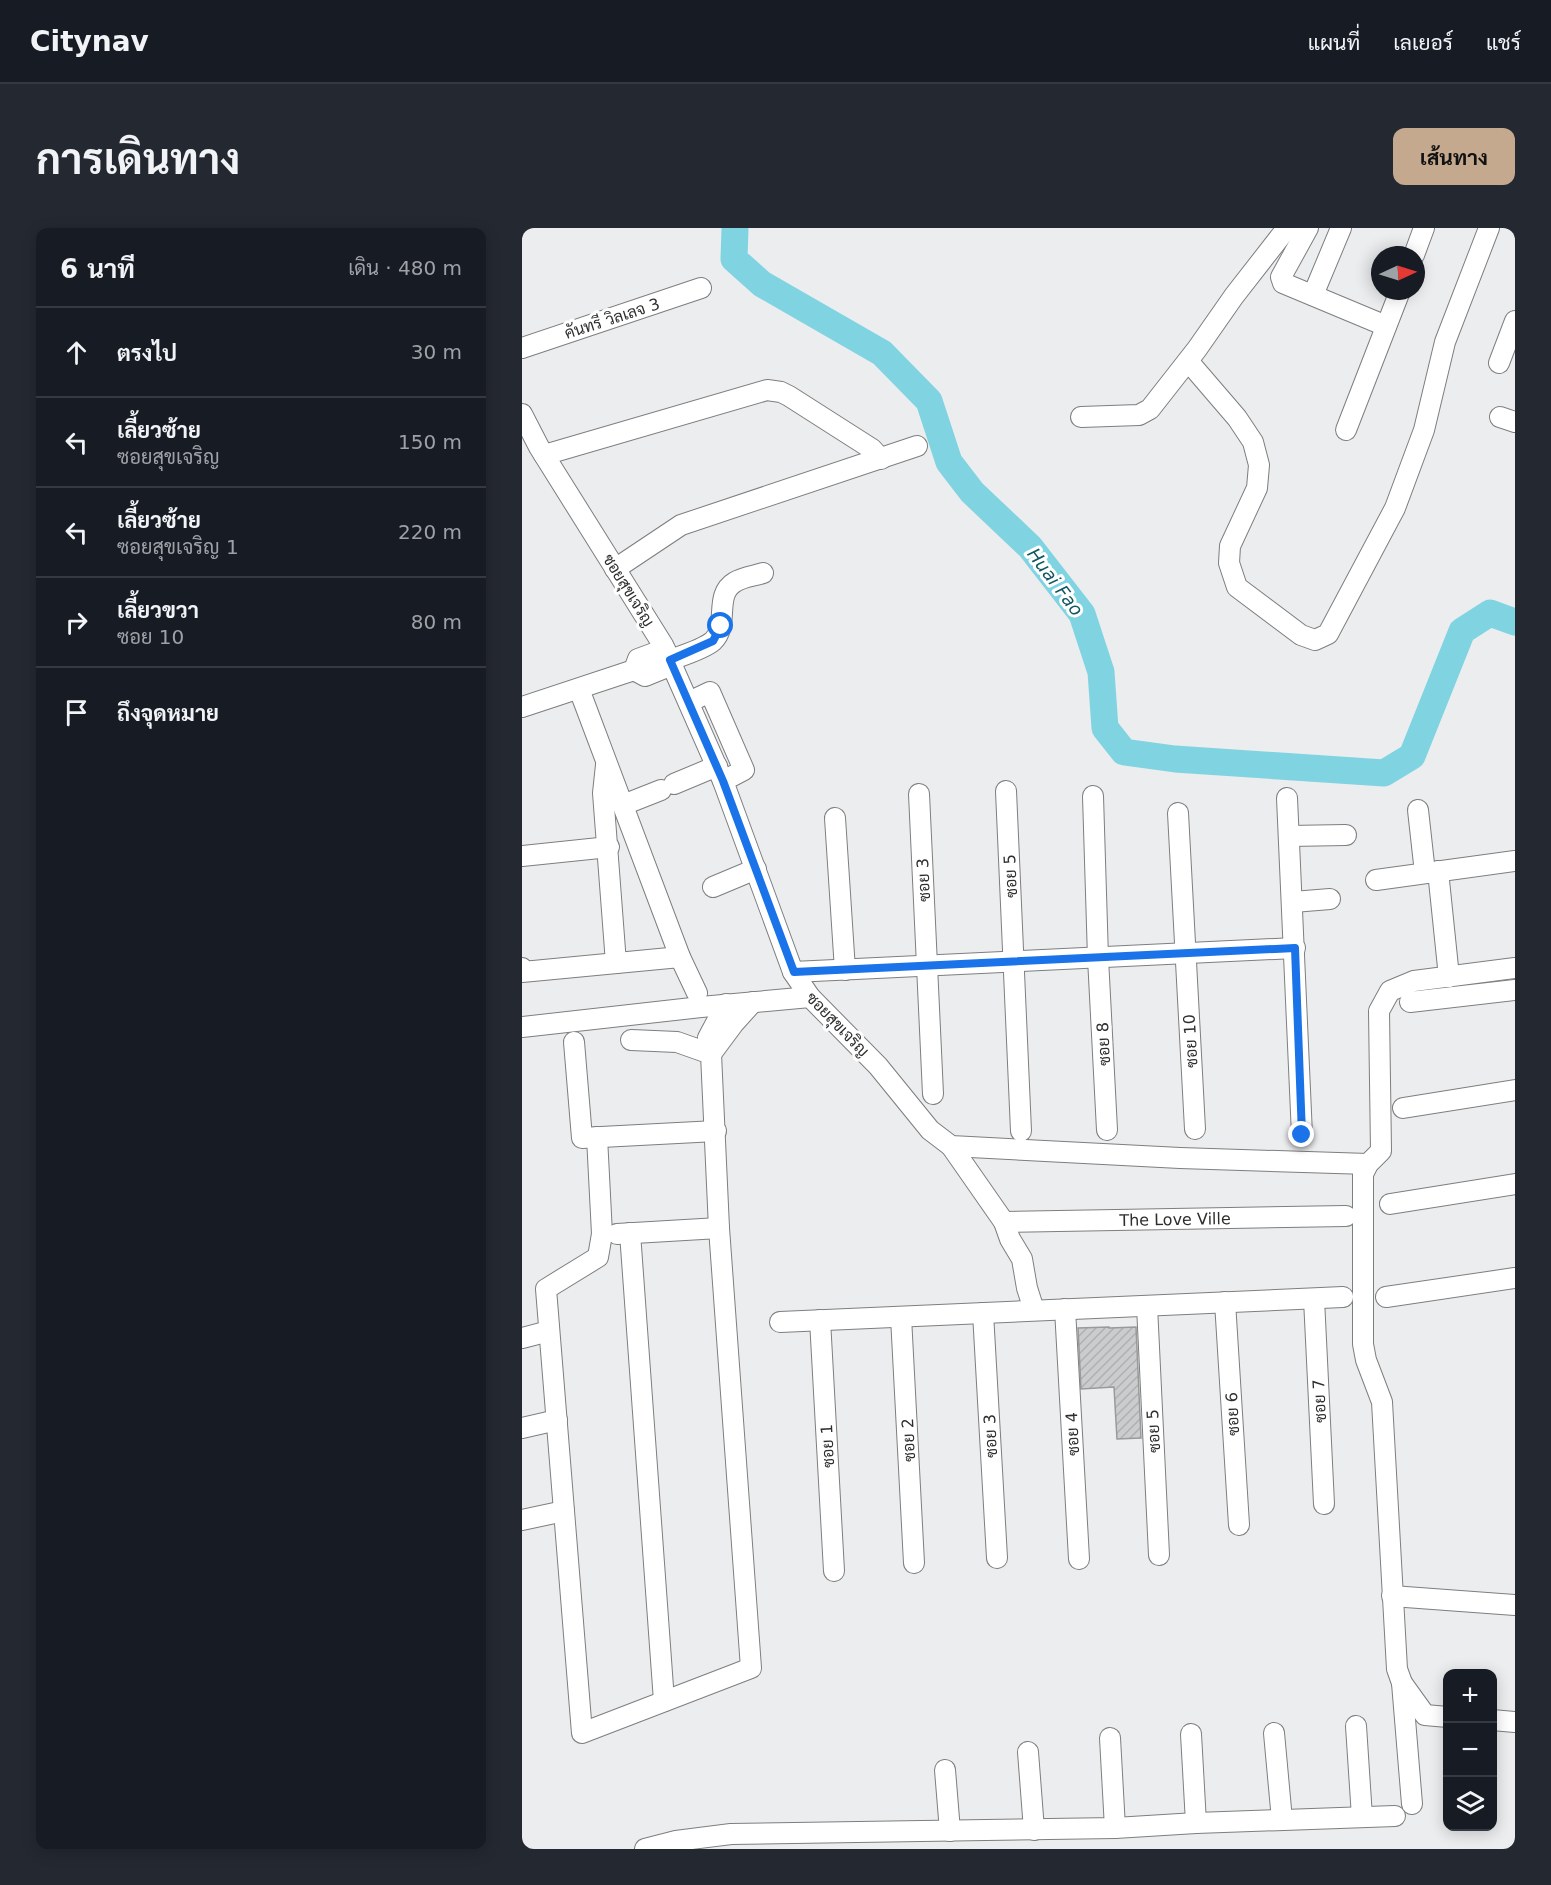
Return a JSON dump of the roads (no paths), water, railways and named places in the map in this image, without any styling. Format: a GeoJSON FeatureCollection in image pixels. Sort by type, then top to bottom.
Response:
{"type":"FeatureCollection","features":[{"type":"Feature","properties":{"kind":"street"},"geometry":{"type":"LineString","coordinates":[[1081,417],[1142,414],[1150,409],[1287,228]]}},
{"type":"Feature","properties":{"kind":"street"},"geometry":{"type":"LineString","coordinates":[[1308,228],[1281,277],[1283,283],[1386,326]]}},
{"type":"Feature","properties":{"kind":"street"},"geometry":{"type":"LineString","coordinates":[[1312,295],[1341,228]]}},
{"type":"Feature","properties":{"kind":"street"},"geometry":{"type":"LineString","coordinates":[[1417,246],[1424,228]]}},
{"type":"Feature","properties":{"kind":"street"},"geometry":{"type":"LineString","coordinates":[[1188,361],[1237,418],[1252,442],[1259,465],[1257,488],[1230,546],[1229,563],[1237,587],[1301,635],[1315,640],[1328,634],[1395,508],[1424,430],[1445,342],[1489,228]]}},
{"type":"Feature","properties":{"kind":"street","name":"คันทรี วิลเลจ 3"},"geometry":{"type":"LineString","coordinates":[[522,348],[701,288]]}},
{"type":"Feature","properties":{"kind":"street"},"geometry":{"type":"LineString","coordinates":[[1346,430],[1396,300]]}},
{"type":"Feature","properties":{"kind":"street"},"geometry":{"type":"LineString","coordinates":[[1499,363],[1515,321]]}},
{"type":"Feature","properties":{"kind":"street"},"geometry":{"type":"LineString","coordinates":[[544,455],[767,390],[789,396],[872,449],[881,459]]}},
{"type":"Feature","properties":{"kind":"street","name":"ซอยสุขเจริญ"},"geometry":{"type":"LineString","coordinates":[[522,414],[544,455],[669,658],[720,774],[794,972],[810,997],[878,1066],[930,1130],[951,1146],[1007,1230],[1022,1259],[1034,1310]]}},
{"type":"Feature","properties":{"kind":"street"},"geometry":{"type":"LineString","coordinates":[[615,569],[681,525],[917,446]]}},
{"type":"Feature","properties":{"kind":"street"},"geometry":{"type":"LineString","coordinates":[[522,707],[634,670],[638,659],[669,658],[713,641],[721,626],[724,593],[735,582],[763,573]]}},
{"type":"Feature","properties":{"kind":"street"},"geometry":{"type":"LineString","coordinates":[[579,689],[680,957],[697,993]]}},
{"type":"Feature","properties":{"kind":"street"},"geometry":{"type":"LineString","coordinates":[[623,805],[668,787],[744,770],[710,692],[689,702]]}},
{"type":"Feature","properties":{"kind":"street"},"geometry":{"type":"LineString","coordinates":[[606,763],[603,793],[609,847],[616,963]]}},
{"type":"Feature","properties":{"kind":"street","name":"ซอย 5"},"geometry":{"type":"LineString","coordinates":[[1006,791],[1013,962]]}},
{"type":"Feature","properties":{"kind":"street","name":"ซอย 3"},"geometry":{"type":"LineString","coordinates":[[919,794],[927,966]]}},
{"type":"Feature","properties":{"kind":"street"},"geometry":{"type":"LineString","coordinates":[[1093,796],[1098,958]]}},
{"type":"Feature","properties":{"kind":"street"},"geometry":{"type":"LineString","coordinates":[[1287,798],[1302,1135]]}},
{"type":"Feature","properties":{"kind":"street"},"geometry":{"type":"LineString","coordinates":[[1418,810],[1432,872],[1449,977]]}},
{"type":"Feature","properties":{"kind":"street","name":"ซอย 10"},"geometry":{"type":"LineString","coordinates":[[1178,813],[1195,1130]]}},
{"type":"Feature","properties":{"kind":"street"},"geometry":{"type":"LineString","coordinates":[[835,819],[845,970]]}},
{"type":"Feature","properties":{"kind":"street"},"geometry":{"type":"LineString","coordinates":[[1289,837],[1346,834]]}},
{"type":"Feature","properties":{"kind":"street"},"geometry":{"type":"LineString","coordinates":[[522,856],[609,847]]}},
{"type":"Feature","properties":{"kind":"street"},"geometry":{"type":"LineString","coordinates":[[1376,880],[1515,861]]}},
{"type":"Feature","properties":{"kind":"street"},"geometry":{"type":"LineString","coordinates":[[713,887],[756,869]]}},
{"type":"Feature","properties":{"kind":"street"},"geometry":{"type":"LineString","coordinates":[[1293,902],[1330,899]]}},
{"type":"Feature","properties":{"kind":"street"},"geometry":{"type":"LineString","coordinates":[[794,972],[1295,948]]}},
{"type":"Feature","properties":{"kind":"street"},"geometry":{"type":"LineString","coordinates":[[522,968],[522,972],[680,957]]}},
{"type":"Feature","properties":{"kind":"street","name":"ซอย 8"},"geometry":{"type":"LineString","coordinates":[[1098,958],[1107,1130]]}},
{"type":"Feature","properties":{"kind":"street"},"geometry":{"type":"LineString","coordinates":[[1013,962],[1021,1131]]}},
{"type":"Feature","properties":{"kind":"street"},"geometry":{"type":"LineString","coordinates":[[927,966],[933,1094]]}},
{"type":"Feature","properties":{"kind":"street"},"geometry":{"type":"LineString","coordinates":[[1412,1804],[1402,1683],[1397,1669],[1382,1401],[1366,1360],[1363,1344],[1363,1174],[1368,1164],[1381,1151],[1380,1011],[1390,991],[1414,981],[1515,968]]}},
{"type":"Feature","properties":{"kind":"street"},"geometry":{"type":"LineString","coordinates":[[1410,1002],[1515,990]]}},
{"type":"Feature","properties":{"kind":"street"},"geometry":{"type":"LineString","coordinates":[[522,1027],[810,997]]}},
{"type":"Feature","properties":{"kind":"street"},"geometry":{"type":"LineString","coordinates":[[711,1054],[753,1002]]}},
{"type":"Feature","properties":{"kind":"street"},"geometry":{"type":"LineString","coordinates":[[597,1137],[602,1234],[598,1257],[546,1289],[582,1733],[751,1668],[719,1228],[716,1131],[708,1038],[726,1004]]}},
{"type":"Feature","properties":{"kind":"street"},"geometry":{"type":"LineString","coordinates":[[631,1040],[676,1042],[711,1054]]}},
{"type":"Feature","properties":{"kind":"street"},"geometry":{"type":"LineString","coordinates":[[574,1042],[582,1138],[716,1131]]}},
{"type":"Feature","properties":{"kind":"street"},"geometry":{"type":"LineString","coordinates":[[1403,1108],[1515,1090]]}},
{"type":"Feature","properties":{"kind":"street"},"geometry":{"type":"LineString","coordinates":[[951,1146],[1180,1158],[1368,1164]]}},
{"type":"Feature","properties":{"kind":"street"},"geometry":{"type":"LineString","coordinates":[[1390,1204],[1515,1184]]}},
{"type":"Feature","properties":{"kind":"street","name":"The Love Ville"},"geometry":{"type":"LineString","coordinates":[[1007,1230],[1346,1216]]}},
{"type":"Feature","properties":{"kind":"street"},"geometry":{"type":"LineString","coordinates":[[602,1234],[719,1228]]}},
{"type":"Feature","properties":{"kind":"street"},"geometry":{"type":"LineString","coordinates":[[630,1233],[664,1701]]}},
{"type":"Feature","properties":{"kind":"street"},"geometry":{"type":"LineString","coordinates":[[1386,1298],[1515,1278]]}},
{"type":"Feature","properties":{"kind":"street"},"geometry":{"type":"LineString","coordinates":[[780,1322],[1343,1298]]}},
{"type":"Feature","properties":{"kind":"street","name":"ซอย 7"},"geometry":{"type":"LineString","coordinates":[[1314,1299],[1324,1504]]}},
{"type":"Feature","properties":{"kind":"street","name":"ซอย 6"},"geometry":{"type":"LineString","coordinates":[[1226,1302],[1239,1525]]}},
{"type":"Feature","properties":{"kind":"street","name":"ซอย 5"},"geometry":{"type":"LineString","coordinates":[[1147,1306],[1159,1555]]}},
{"type":"Feature","properties":{"kind":"street","name":"ซอย 4"},"geometry":{"type":"LineString","coordinates":[[1065,1310],[1079,1559]]}},
{"type":"Feature","properties":{"kind":"street","name":"ซอย 3"},"geometry":{"type":"LineString","coordinates":[[983,1313],[997,1558]]}},
{"type":"Feature","properties":{"kind":"street","name":"ซอย 2"},"geometry":{"type":"LineString","coordinates":[[901,1317],[914,1563]]}},
{"type":"Feature","properties":{"kind":"street","name":"ซอย 1"},"geometry":{"type":"LineString","coordinates":[[820,1320],[834,1571]]}},
{"type":"Feature","properties":{"kind":"street"},"geometry":{"type":"LineString","coordinates":[[522,1338],[549,1331]]}},
{"type":"Feature","properties":{"kind":"street"},"geometry":{"type":"LineString","coordinates":[[522,1428],[557,1420]]}},
{"type":"Feature","properties":{"kind":"street"},"geometry":{"type":"LineString","coordinates":[[522,1520],[564,1511]]}},
{"type":"Feature","properties":{"kind":"street"},"geometry":{"type":"LineString","coordinates":[[1392,1596],[1515,1605]]}},
{"type":"Feature","properties":{"kind":"street"},"geometry":{"type":"LineString","coordinates":[[1402,1683],[1425,1715],[1443,1717]]}},
{"type":"Feature","properties":{"kind":"street"},"geometry":{"type":"LineString","coordinates":[[1497,1720],[1515,1722]]}},
{"type":"Feature","properties":{"kind":"street"},"geometry":{"type":"LineString","coordinates":[[1356,1726],[1362,1817]]}},
{"type":"Feature","properties":{"kind":"street"},"geometry":{"type":"LineString","coordinates":[[1274,1733],[1282,1820]]}},
{"type":"Feature","properties":{"kind":"street"},"geometry":{"type":"LineString","coordinates":[[1191,1734],[1196,1823]]}},
{"type":"Feature","properties":{"kind":"street"},"geometry":{"type":"LineString","coordinates":[[1110,1738],[1115,1828]]}},
{"type":"Feature","properties":{"kind":"street"},"geometry":{"type":"LineString","coordinates":[[1028,1752],[1034,1830]]}},
{"type":"Feature","properties":{"kind":"street"},"geometry":{"type":"LineString","coordinates":[[945,1770],[950,1831]]}},
{"type":"Feature","properties":{"kind":"street"},"geometry":{"type":"LineString","coordinates":[[645,1849],[676,1841],[731,1834],[1115,1828],[1395,1816]]}},
{"type":"Feature","properties":{"kind":"waterway","name":"Huai Fao"},"geometry":{"type":"LineString","coordinates":[[735,228],[734,259],[762,284],[882,353],[929,401],[949,462],[972,492],[1030,547],[1082,614],[1101,672],[1105,728],[1124,752],[1175,759],[1384,773],[1412,756],[1462,631],[1490,613],[1515,622]]}}]}
